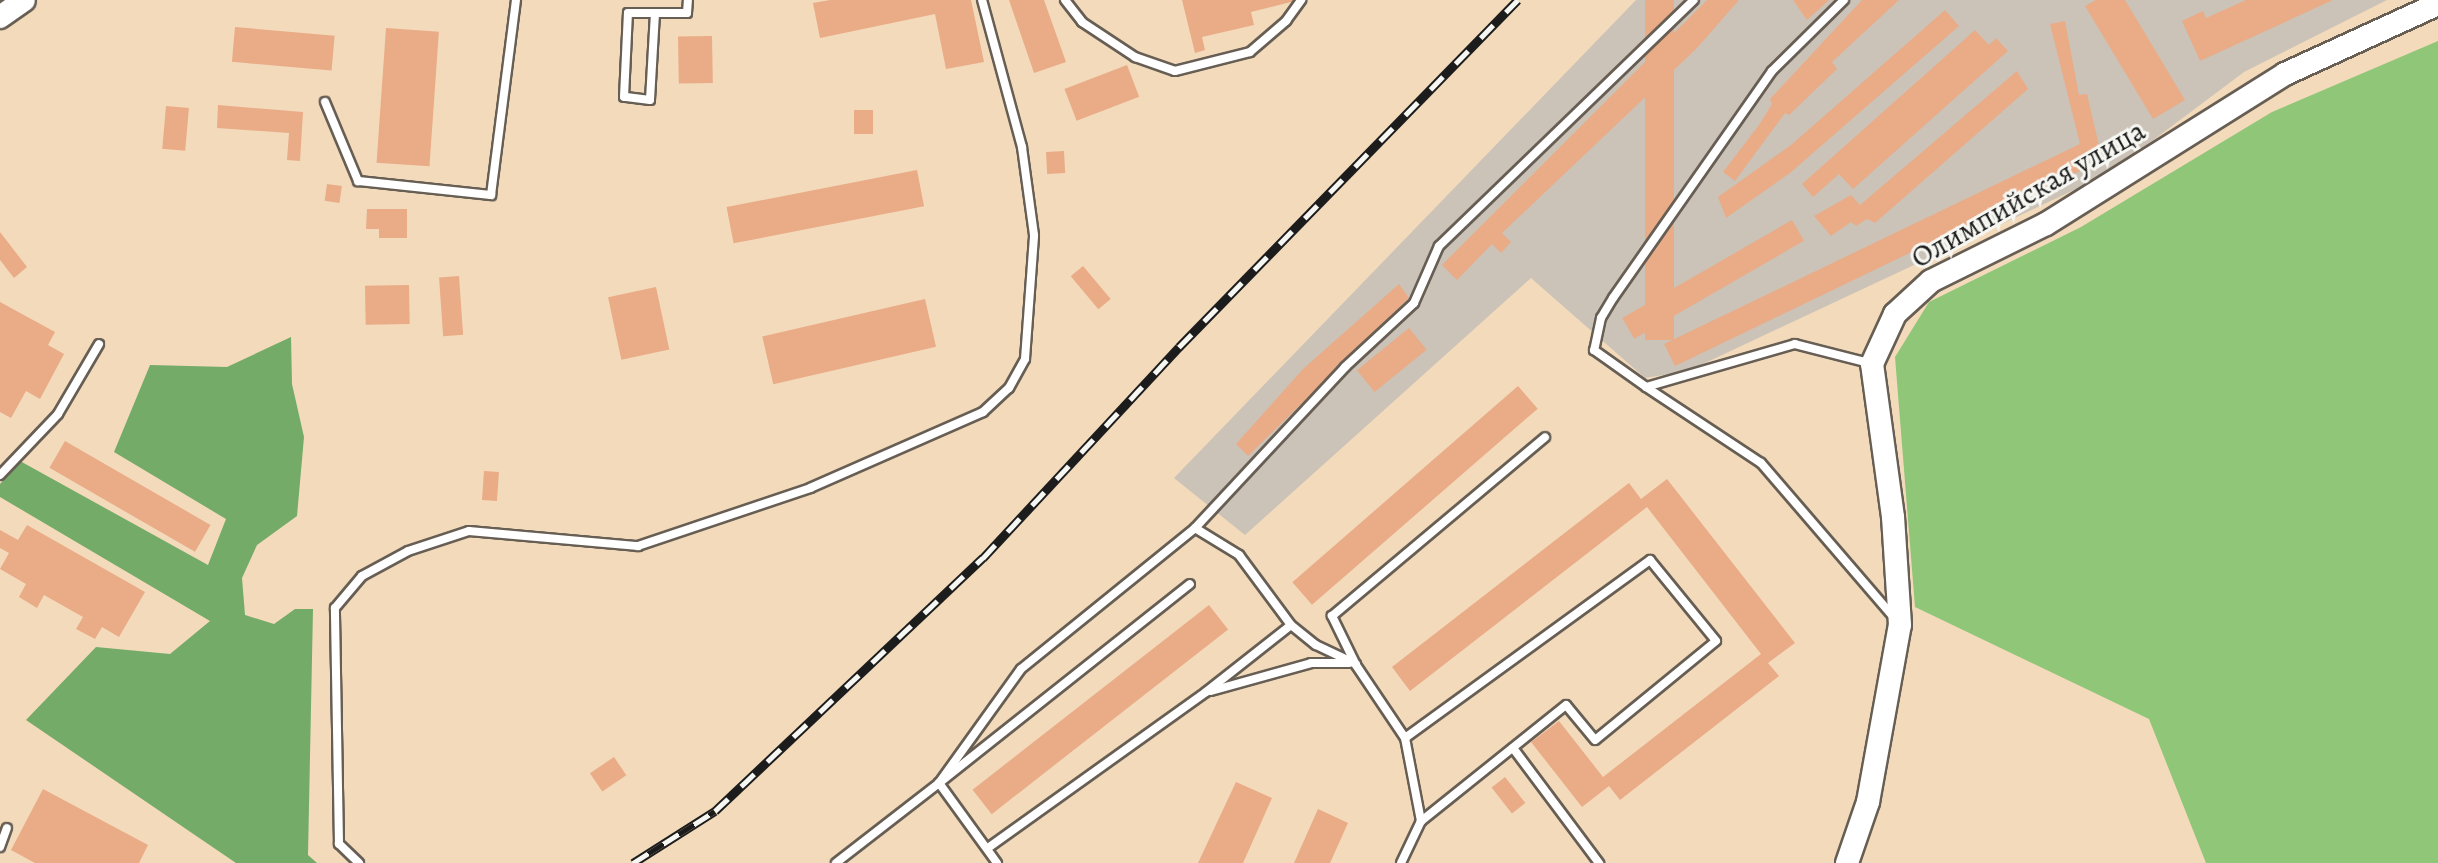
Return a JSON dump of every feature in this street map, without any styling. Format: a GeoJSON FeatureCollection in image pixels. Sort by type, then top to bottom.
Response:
{"type":"FeatureCollection","features":[{"type":"Feature","properties":{"kind":"street"},"geometry":{"type":"LineString","coordinates":[[0,17],[24,0]]}},
{"type":"Feature","properties":{"kind":"street","name":"Олимпийская улица"},"geometry":{"type":"LineString","coordinates":[[1872,364],[1895,314],[1931,281],[2046,224],[2285,74],[2438,4]]}},
{"type":"Feature","properties":{"kind":"street"},"geometry":{"type":"LineString","coordinates":[[1847,863],[1868,802],[1900,625],[1893,517],[1872,364]]}},
{"type":"Feature","properties":{"kind":"lane"},"geometry":{"type":"LineString","coordinates":[[325,102],[358,181],[491,195],[516,0]]}},
{"type":"Feature","properties":{"kind":"lane"},"geometry":{"type":"LineString","coordinates":[[655,13],[650,100],[624,97],[628,13],[655,13],[687,13],[688,0]]}},
{"type":"Feature","properties":{"kind":"lane"},"geometry":{"type":"LineString","coordinates":[[359,863],[339,844],[335,608],[362,576],[408,551],[469,531],[638,546],[810,488],[983,412],[1009,388],[1025,359],[1032,308],[1034,235],[1022,147],[982,0]]}},
{"type":"Feature","properties":{"kind":"lane"},"geometry":{"type":"LineString","coordinates":[[1065,0],[1082,22],[1122,48],[1175,71],[1250,52],[1286,21],[1301,0]]}},
{"type":"Feature","properties":{"kind":"lane"},"geometry":{"type":"LineString","coordinates":[[939,783],[1021,669],[1195,528],[1345,367],[1414,303],[1439,246],[1694,0]]}},
{"type":"Feature","properties":{"kind":"lane"},"geometry":{"type":"LineString","coordinates":[[1844,0],[1772,71],[1601,318],[1594,350],[1761,463],[1900,625]]}},
{"type":"Feature","properties":{"kind":"lane"},"geometry":{"type":"LineString","coordinates":[[0,475],[58,414],[99,344]]}},
{"type":"Feature","properties":{"kind":"lane"},"geometry":{"type":"LineString","coordinates":[[1646,387],[1795,344],[1872,364]]}},
{"type":"Feature","properties":{"kind":"lane"},"geometry":{"type":"LineString","coordinates":[[1421,821],[1405,738],[1356,665],[1332,616],[1545,437]]}},
{"type":"Feature","properties":{"kind":"lane"},"geometry":{"type":"LineString","coordinates":[[1195,528],[1239,555],[1291,625],[1316,645],[1356,665]]}},
{"type":"Feature","properties":{"kind":"lane"},"geometry":{"type":"LineString","coordinates":[[1401,863],[1421,821],[1566,705],[1595,740],[1716,641],[1650,560],[1405,738]]}},
{"type":"Feature","properties":{"kind":"lane"},"geometry":{"type":"LineString","coordinates":[[836,863],[1190,584]]}},
{"type":"Feature","properties":{"kind":"lane"},"geometry":{"type":"LineString","coordinates":[[988,848],[1206,692],[1291,625]]}},
{"type":"Feature","properties":{"kind":"lane"},"geometry":{"type":"LineString","coordinates":[[1206,692],[1311,663],[1356,665]]}},
{"type":"Feature","properties":{"kind":"lane"},"geometry":{"type":"LineString","coordinates":[[1513,748],[1599,863]]}},
{"type":"Feature","properties":{"kind":"lane"},"geometry":{"type":"LineString","coordinates":[[939,783],[997,863]]}},
{"type":"Feature","properties":{"kind":"lane"},"geometry":{"type":"LineString","coordinates":[[0,847],[7,828]]}},
{"type":"Feature","properties":{"kind":"shaded area"},"geometry":{"type":"Polygon","coordinates":[[[1636,0],[2387,0],[2244,72],[2108,174],[1688,371],[1645,378],[1531,278],[1245,535],[1174,478],[1636,0]]]}},
{"type":"Feature","properties":{"kind":"green space"},"geometry":{"type":"Polygon","coordinates":[[[2438,41],[2438,863],[2206,863],[2149,719],[1915,607],[1895,357],[1929,302],[2081,227],[2272,112],[2438,41]]]}},
{"type":"Feature","properties":{"kind":"green space"},"geometry":{"type":"Polygon","coordinates":[[[291,337],[292,384],[304,437],[297,516],[257,545],[242,578],[245,615],[274,624],[295,609],[313,609],[308,855],[317,863],[236,863],[26,720],[96,647],[170,654],[210,621],[0,497],[0,484],[20,461],[208,565],[226,519],[114,452],[150,365],[227,367],[291,337]]]}},
{"type":"Feature","properties":{"kind":"building"},"geometry":{"type":"Polygon","coordinates":[[[830,0],[971,0],[984,62],[946,69],[935,14],[820,38],[813,3],[830,0]]]}},
{"type":"Feature","properties":{"kind":"building"},"geometry":{"type":"Polygon","coordinates":[[[1009,0],[1044,0],[1066,62],[1034,73],[1009,0]]]}},
{"type":"Feature","properties":{"kind":"building"},"geometry":{"type":"Polygon","coordinates":[[[1182,0],[1295,1],[1251,12],[1254,25],[1202,37],[1205,50],[1195,53],[1182,0]]]}},
{"type":"Feature","properties":{"kind":"building"},"geometry":{"type":"Polygon","coordinates":[[[1645,0],[1674,0],[1674,340],[1645,340],[1645,0]]]}},
{"type":"Feature","properties":{"kind":"building"},"geometry":{"type":"Polygon","coordinates":[[[1707,0],[1739,0],[1697,48],[1502,233],[1511,242],[1501,253],[1492,244],[1457,280],[1442,265],[1707,0]]]}},
{"type":"Feature","properties":{"kind":"building"},"geometry":{"type":"Polygon","coordinates":[[[1793,0],[1829,0],[1807,20],[1793,0]]]}},
{"type":"Feature","properties":{"kind":"building"},"geometry":{"type":"Polygon","coordinates":[[[1862,0],[1899,0],[1832,62],[1837,69],[1789,115],[1785,113],[1735,181],[1723,172],[1759,125],[1772,104],[1770,99],[1862,0]]]}},
{"type":"Feature","properties":{"kind":"building"},"geometry":{"type":"Polygon","coordinates":[[[2096,0],[2125,0],[2185,100],[2153,119],[2085,6],[2096,0]]]}},
{"type":"Feature","properties":{"kind":"building"},"geometry":{"type":"Polygon","coordinates":[[[2246,0],[2333,0],[2200,61],[2182,21],[2203,11],[2206,18],[2246,0]]]}},
{"type":"Feature","properties":{"kind":"building"},"geometry":{"type":"Polygon","coordinates":[[[1945,10],[1959,26],[1790,173],[1726,218],[1718,197],[1791,145],[1945,10]]]}},
{"type":"Feature","properties":{"kind":"building"},"geometry":{"type":"Polygon","coordinates":[[[2065,21],[2079,95],[2087,94],[2101,154],[2083,161],[2084,169],[1675,366],[1664,344],[2080,144],[2050,24],[2065,21]]]}},
{"type":"Feature","properties":{"kind":"building"},"geometry":{"type":"Polygon","coordinates":[[[235,27],[335,36],[332,71],[232,62],[235,27]]]}},
{"type":"Feature","properties":{"kind":"building"},"geometry":{"type":"Polygon","coordinates":[[[386,28],[439,32],[429,166],[377,163],[386,28]]]}},
{"type":"Feature","properties":{"kind":"building"},"geometry":{"type":"Polygon","coordinates":[[[1975,30],[1989,45],[1996,38],[2008,51],[1853,189],[1839,174],[1813,197],[1802,184],[1975,30]]]}},
{"type":"Feature","properties":{"kind":"building"},"geometry":{"type":"Polygon","coordinates":[[[712,36],[713,83],[679,84],[678,37],[712,36]]]}},
{"type":"Feature","properties":{"kind":"building"},"geometry":{"type":"Polygon","coordinates":[[[1127,65],[1139,97],[1077,121],[1064,89],[1127,65]]]}},
{"type":"Feature","properties":{"kind":"building"},"geometry":{"type":"Polygon","coordinates":[[[2017,71],[2028,89],[1875,223],[1867,219],[1856,226],[1851,222],[1831,236],[1814,216],[1851,195],[1860,205],[2017,71]]]}},
{"type":"Feature","properties":{"kind":"building"},"geometry":{"type":"Polygon","coordinates":[[[218,105],[303,112],[300,161],[287,160],[289,133],[217,128],[218,105]]]}},
{"type":"Feature","properties":{"kind":"building"},"geometry":{"type":"Polygon","coordinates":[[[166,106],[189,108],[185,151],[162,149],[166,106]]]}},
{"type":"Feature","properties":{"kind":"building"},"geometry":{"type":"Polygon","coordinates":[[[854,110],[873,110],[873,134],[854,134],[854,110]]]}},
{"type":"Feature","properties":{"kind":"building"},"geometry":{"type":"Polygon","coordinates":[[[1064,151],[1065,173],[1047,174],[1046,152],[1064,151]]]}},
{"type":"Feature","properties":{"kind":"building"},"geometry":{"type":"Polygon","coordinates":[[[917,170],[924,206],[734,243],[727,207],[917,170]]]}},
{"type":"Feature","properties":{"kind":"building"},"geometry":{"type":"Polygon","coordinates":[[[327,184],[342,186],[339,203],[325,201],[327,184]]]}},
{"type":"Feature","properties":{"kind":"building"},"geometry":{"type":"Polygon","coordinates":[[[367,209],[407,209],[407,238],[379,238],[379,229],[366,229],[367,209]]]}},
{"type":"Feature","properties":{"kind":"building"},"geometry":{"type":"Polygon","coordinates":[[[1792,220],[1804,241],[1634,339],[1622,318],[1792,220]]]}},
{"type":"Feature","properties":{"kind":"building"},"geometry":{"type":"Polygon","coordinates":[[[0,232],[27,267],[14,278],[0,260],[0,232]]]}},
{"type":"Feature","properties":{"kind":"building"},"geometry":{"type":"Polygon","coordinates":[[[1083,266],[1111,299],[1098,309],[1071,276],[1083,266]]]}},
{"type":"Feature","properties":{"kind":"building"},"geometry":{"type":"Polygon","coordinates":[[[459,276],[463,335],[443,336],[439,277],[459,276]]]}},
{"type":"Feature","properties":{"kind":"building"},"geometry":{"type":"Polygon","coordinates":[[[1399,284],[1409,298],[1248,456],[1236,444],[1303,369],[1399,284]]]}},
{"type":"Feature","properties":{"kind":"building"},"geometry":{"type":"Polygon","coordinates":[[[409,285],[410,324],[366,325],[365,286],[409,285]]]}},
{"type":"Feature","properties":{"kind":"building"},"geometry":{"type":"Polygon","coordinates":[[[656,287],[669,350],[621,360],[608,297],[656,287]]]}},
{"type":"Feature","properties":{"kind":"building"},"geometry":{"type":"Polygon","coordinates":[[[925,299],[936,347],[773,384],[762,337],[925,299]]]}},
{"type":"Feature","properties":{"kind":"building"},"geometry":{"type":"Polygon","coordinates":[[[0,302],[55,332],[48,345],[64,354],[40,399],[26,391],[11,418],[0,412],[0,302]]]}},
{"type":"Feature","properties":{"kind":"building"},"geometry":{"type":"Polygon","coordinates":[[[1409,328],[1427,350],[1375,392],[1357,370],[1409,328]]]}},
{"type":"Feature","properties":{"kind":"building"},"geometry":{"type":"Polygon","coordinates":[[[1518,386],[1538,409],[1312,605],[1292,582],[1518,386]]]}},
{"type":"Feature","properties":{"kind":"building"},"geometry":{"type":"Polygon","coordinates":[[[65,441],[210,525],[195,552],[50,468],[65,441]]]}},
{"type":"Feature","properties":{"kind":"building"},"geometry":{"type":"Polygon","coordinates":[[[484,471],[499,472],[497,501],[482,500],[484,471]]]}},
{"type":"Feature","properties":{"kind":"building"},"geometry":{"type":"Polygon","coordinates":[[[1667,479],[1795,643],[1768,663],[1779,676],[1620,800],[1609,786],[1582,807],[1531,742],[1559,721],[1603,777],[1761,654],[1647,507],[1410,691],[1392,667],[1629,483],[1641,499],[1667,479]]]}},
{"type":"Feature","properties":{"kind":"building"},"geometry":{"type":"Polygon","coordinates":[[[27,525],[145,592],[119,637],[102,627],[95,639],[76,629],[83,617],[44,595],[37,608],[19,597],[26,584],[0,569],[9,553],[0,548],[0,530],[18,540],[27,525]]]}},
{"type":"Feature","properties":{"kind":"building"},"geometry":{"type":"Polygon","coordinates":[[[1209,605],[1228,629],[992,814],[973,790],[1209,605]]]}},
{"type":"Feature","properties":{"kind":"building"},"geometry":{"type":"Polygon","coordinates":[[[614,757],[626,775],[602,791],[590,773],[614,757]]]}},
{"type":"Feature","properties":{"kind":"building"},"geometry":{"type":"Polygon","coordinates":[[[1505,777],[1525,803],[1512,813],[1492,787],[1505,777]]]}},
{"type":"Feature","properties":{"kind":"building"},"geometry":{"type":"Polygon","coordinates":[[[1236,782],[1272,798],[1243,863],[1198,863],[1236,782]]]}},
{"type":"Feature","properties":{"kind":"building"},"geometry":{"type":"Polygon","coordinates":[[[43,789],[148,845],[139,863],[35,863],[11,850],[43,789]]]}},
{"type":"Feature","properties":{"kind":"building"},"geometry":{"type":"Polygon","coordinates":[[[1318,809],[1348,823],[1330,863],[1294,863],[1318,809]]]}},
{"type":"Feature","properties":{"kind":"railway"},"geometry":{"type":"LineString","coordinates":[[633,863],[715,811],[983,558],[1179,347],[1518,0]]}}]}
